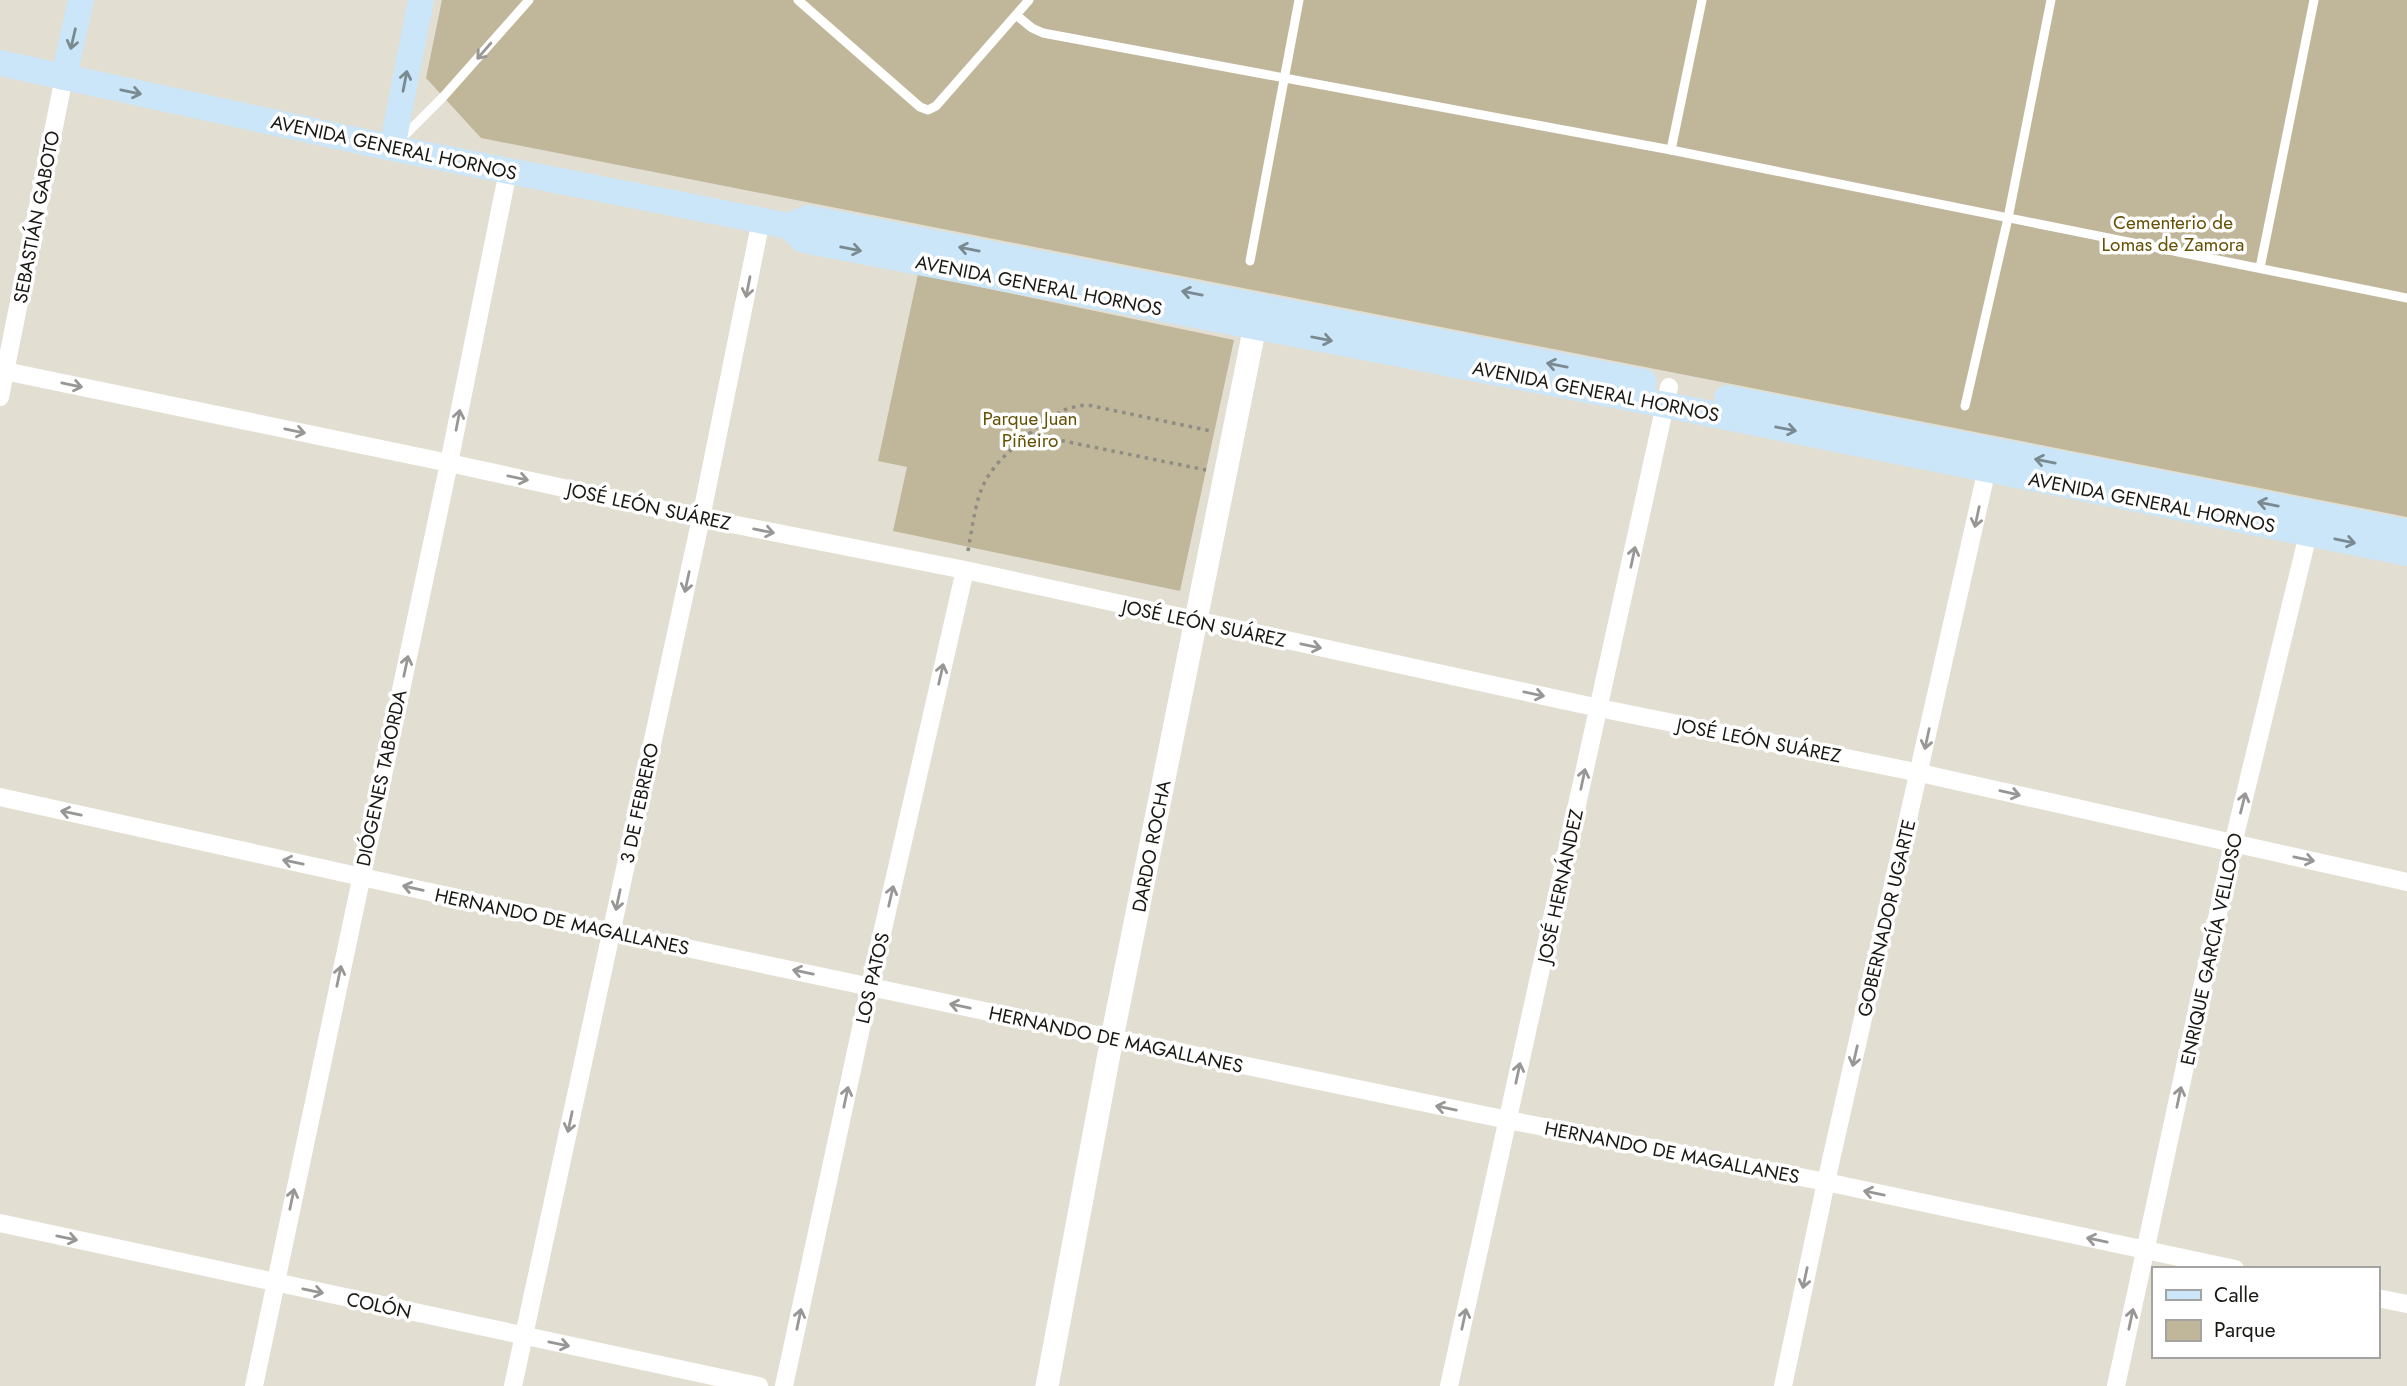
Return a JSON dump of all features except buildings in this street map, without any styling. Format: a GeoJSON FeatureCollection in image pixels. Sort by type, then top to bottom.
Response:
{"type":"FeatureCollection","features":[{"type":"Feature","properties":{"kind":"main road"},"geometry":{"type":"LineString","coordinates":[[64,77],[81,0]]}},
{"type":"Feature","properties":{"kind":"main road"},"geometry":{"type":"LineString","coordinates":[[392,148],[421,0]]}},
{"type":"Feature","properties":{"kind":"main road","name":"AVENIDA GENERAL HORNOS"},"geometry":{"type":"LineString","coordinates":[[0,64],[392,148],[789,226],[803,240],[1257,316],[1668,396],[2310,523],[2407,553]]}},
{"type":"Feature","properties":{"kind":"main road","name":"AVENIDA GENERAL HORNOS"},"geometry":{"type":"LineString","coordinates":[[2310,523],[2407,532]]}},
{"type":"Feature","properties":{"kind":"street","name":"SEBASTIÁN GABOTO"},"geometry":{"type":"LineString","coordinates":[[0,397],[3,371],[64,77]]}},
{"type":"Feature","properties":{"kind":"street","name":"DIÓGENES TABORDA"},"geometry":{"type":"LineString","coordinates":[[254,1386],[508,171]]}},
{"type":"Feature","properties":{"kind":"street","name":"3 DE FEBRERO"},"geometry":{"type":"LineString","coordinates":[[513,1386],[701,518],[761,220]]}},
{"type":"Feature","properties":{"kind":"street","name":"DARDO ROCHA"},"geometry":{"type":"LineString","coordinates":[[1047,1386],[1112,1038],[1257,316]]}},
{"type":"Feature","properties":{"kind":"street","name":"JOSÉ LEÓN SUÁREZ"},"geometry":{"type":"LineString","coordinates":[[3,371],[701,518],[965,570],[1599,708],[1920,773],[2407,882]]}},
{"type":"Feature","properties":{"kind":"street","name":"JOSÉ HERNÁNDEZ"},"geometry":{"type":"LineString","coordinates":[[1449,1386],[1668,396]]}},
{"type":"Feature","properties":{"kind":"street","name":"GOBERNADOR UGARTE"},"geometry":{"type":"LineString","coordinates":[[1783,1386],[1826,1182],[1989,459]]}},
{"type":"Feature","properties":{"kind":"street","name":"ENRIQUE GARCÍA VELLOSO"},"geometry":{"type":"LineString","coordinates":[[2116,1386],[2233,844],[2310,523]]}},
{"type":"Feature","properties":{"kind":"street","name":"LOS PATOS"},"geometry":{"type":"LineString","coordinates":[[785,1386],[870,986],[965,570]]}},
{"type":"Feature","properties":{"kind":"street","name":"HERNANDO DE MAGALLANES"},"geometry":{"type":"LineString","coordinates":[[0,797],[611,932],[1112,1038],[1826,1182],[2226,1267]]}},
{"type":"Feature","properties":{"kind":"street","name":"COLÓN"},"geometry":{"type":"LineString","coordinates":[[0,1223],[759,1386]]}},
{"type":"Feature","properties":{"kind":"street"},"geometry":{"type":"LineString","coordinates":[[2379,1298],[2407,1304]]}},
{"type":"Feature","properties":{"kind":"lane"},"geometry":{"type":"LineString","coordinates":[[392,148],[443,97],[529,0]]}},
{"type":"Feature","properties":{"kind":"lane"},"geometry":{"type":"LineString","coordinates":[[798,0],[920,107],[928,110],[936,106],[1029,0]]}},
{"type":"Feature","properties":{"kind":"lane"},"geometry":{"type":"LineString","coordinates":[[1250,261],[1299,0]]}},
{"type":"Feature","properties":{"kind":"lane"},"geometry":{"type":"LineString","coordinates":[[1671,150],[1702,0]]}},
{"type":"Feature","properties":{"kind":"lane"},"geometry":{"type":"LineString","coordinates":[[1965,406],[2008,218],[2051,0]]}},
{"type":"Feature","properties":{"kind":"lane"},"geometry":{"type":"LineString","coordinates":[[2260,268],[2314,0]]}},
{"type":"Feature","properties":{"kind":"lane"},"geometry":{"type":"LineString","coordinates":[[1016,15],[1043,33],[1671,150],[2407,298]]}},
{"type":"Feature","properties":{"kind":"path"},"geometry":{"type":"LineString","coordinates":[[965,570],[978,495],[984,479],[1011,449],[1060,410],[1088,404],[1234,436]]}},
{"type":"Feature","properties":{"kind":"path"},"geometry":{"type":"LineString","coordinates":[[1029,434],[1226,474]]}},
{"type":"Feature","properties":{"kind":"green space","name":"Cementerio de Lomas de Zamora"},"geometry":{"type":"Polygon","coordinates":[[[442,0],[2407,0],[2407,517],[481,138],[426,78],[442,0]]]}},
{"type":"Feature","properties":{"kind":"green space","name":"Parque Juan Piñeiro"},"geometry":{"type":"Polygon","coordinates":[[[918,274],[1234,340],[1180,591],[893,531],[907,467],[878,461],[918,274]]]}}]}
